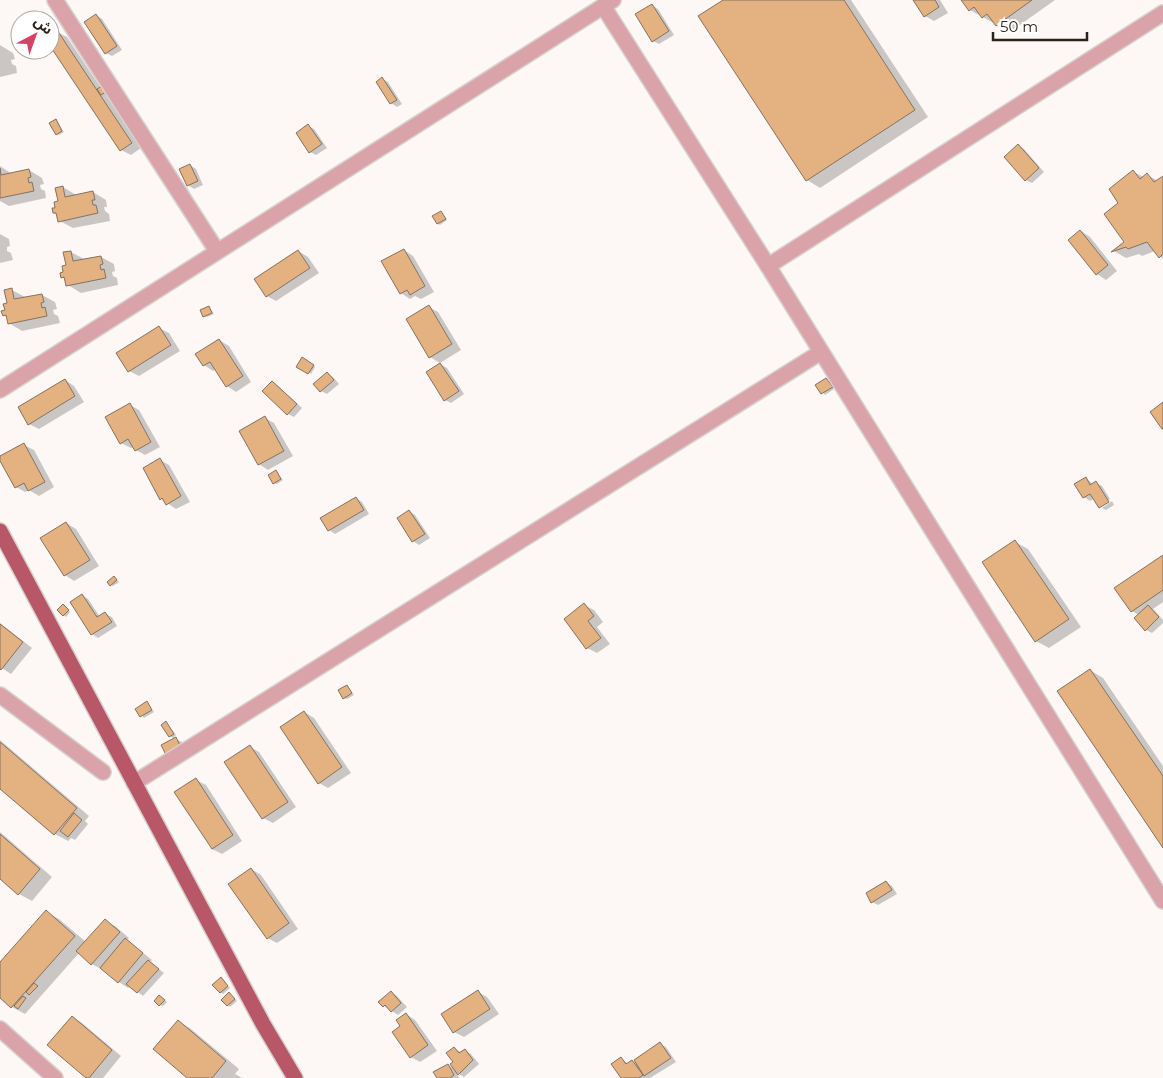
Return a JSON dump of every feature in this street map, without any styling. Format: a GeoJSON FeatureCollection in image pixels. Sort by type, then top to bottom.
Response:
{"type":"FeatureCollection","features":[{"type":"Feature","properties":{"kind":"main road"},"geometry":{"type":"LineString","coordinates":[[0,531],[263,1024],[295,1078]]}},
{"type":"Feature","properties":{"kind":"lane"},"geometry":{"type":"LineString","coordinates":[[55,0],[217,252]]}},
{"type":"Feature","properties":{"kind":"lane"},"geometry":{"type":"LineString","coordinates":[[0,390],[608,3],[821,352],[1163,901]]}},
{"type":"Feature","properties":{"kind":"lane"},"geometry":{"type":"LineString","coordinates":[[768,266],[1163,12]]}},
{"type":"Feature","properties":{"kind":"lane"},"geometry":{"type":"LineString","coordinates":[[134,783],[821,352]]}},
{"type":"Feature","properties":{"kind":"lane"},"geometry":{"type":"LineString","coordinates":[[0,695],[103,772]]}},
{"type":"Feature","properties":{"kind":"lane"},"geometry":{"type":"LineString","coordinates":[[0,1030],[55,1078]]}},
{"type":"Feature","properties":{"kind":"building"},"geometry":{"type":"Polygon","coordinates":[[[723,0],[844,0],[915,110],[806,181],[698,16],[723,0]]]}},
{"type":"Feature","properties":{"kind":"building"},"geometry":{"type":"Polygon","coordinates":[[[913,0],[935,0],[939,7],[924,17],[913,0]]]}},
{"type":"Feature","properties":{"kind":"building"},"geometry":{"type":"Polygon","coordinates":[[[961,0],[1032,0],[996,26],[987,14],[982,18],[974,7],[969,11],[961,0]]]}},
{"type":"Feature","properties":{"kind":"building"},"geometry":{"type":"Polygon","coordinates":[[[652,4],[669,31],[652,42],[635,14],[652,4]]]}},
{"type":"Feature","properties":{"kind":"building"},"geometry":{"type":"Polygon","coordinates":[[[96,14],[117,46],[105,54],[84,22],[96,14]]]}},
{"type":"Feature","properties":{"kind":"building"},"geometry":{"type":"Polygon","coordinates":[[[60,35],[132,143],[120,151],[59,60],[60,35]]]}},
{"type":"Feature","properties":{"kind":"building"},"geometry":{"type":"Polygon","coordinates":[[[382,77],[397,100],[390,104],[376,82],[382,77]]]}},
{"type":"Feature","properties":{"kind":"building"},"geometry":{"type":"Polygon","coordinates":[[[102,86],[106,92],[101,95],[97,89],[102,86]]]}},
{"type":"Feature","properties":{"kind":"building"},"geometry":{"type":"Polygon","coordinates":[[[56,119],[62,131],[56,135],[49,123],[56,119]]]}},
{"type":"Feature","properties":{"kind":"building"},"geometry":{"type":"Polygon","coordinates":[[[308,124],[322,144],[309,153],[296,133],[308,124]]]}},
{"type":"Feature","properties":{"kind":"building"},"geometry":{"type":"Polygon","coordinates":[[[1018,144],[1039,168],[1025,181],[1004,157],[1018,144]]]}},
{"type":"Feature","properties":{"kind":"building"},"geometry":{"type":"Polygon","coordinates":[[[190,164],[198,181],[187,186],[179,169],[190,164]]]}},
{"type":"Feature","properties":{"kind":"building"},"geometry":{"type":"Polygon","coordinates":[[[0,168],[1,175],[29,169],[31,177],[28,178],[29,183],[32,182],[34,191],[0,198],[0,168]]]}},
{"type":"Feature","properties":{"kind":"building"},"geometry":{"type":"Polygon","coordinates":[[[1133,170],[1140,179],[1147,173],[1154,182],[1163,176],[1163,254],[1159,258],[1147,242],[1128,249],[1126,247],[1111,252],[1124,242],[1104,214],[1118,203],[1109,189],[1133,170]]]}},
{"type":"Feature","properties":{"kind":"building"},"geometry":{"type":"Polygon","coordinates":[[[63,186],[65,197],[93,191],[95,200],[92,200],[93,205],[96,205],[98,213],[58,222],[56,213],[53,213],[52,208],[55,208],[54,202],[58,201],[55,188],[63,186]]]}},
{"type":"Feature","properties":{"kind":"building"},"geometry":{"type":"Polygon","coordinates":[[[441,211],[446,219],[437,224],[432,216],[441,211]]]}},
{"type":"Feature","properties":{"kind":"building"},"geometry":{"type":"Polygon","coordinates":[[[1080,230],[1108,265],[1096,275],[1068,240],[1080,230]]]}},
{"type":"Feature","properties":{"kind":"building"},"geometry":{"type":"Polygon","coordinates":[[[404,249],[425,286],[410,295],[407,290],[400,294],[381,261],[404,249]]]}},
{"type":"Feature","properties":{"kind":"building"},"geometry":{"type":"Polygon","coordinates":[[[298,250],[310,268],[266,297],[254,279],[298,250]]]}},
{"type":"Feature","properties":{"kind":"building"},"geometry":{"type":"Polygon","coordinates":[[[71,251],[73,261],[101,256],[103,264],[100,265],[101,270],[104,269],[106,278],[66,286],[64,277],[61,278],[60,273],[63,272],[62,266],[66,265],[63,252],[71,251]]]}},
{"type":"Feature","properties":{"kind":"building"},"geometry":{"type":"Polygon","coordinates":[[[12,288],[14,299],[42,294],[44,302],[41,303],[42,308],[45,307],[47,316],[8,324],[6,315],[3,316],[1,311],[5,310],[3,304],[7,303],[4,290],[12,288]]]}},
{"type":"Feature","properties":{"kind":"building"},"geometry":{"type":"Polygon","coordinates":[[[429,305],[452,344],[429,358],[406,319],[429,305]]]}},
{"type":"Feature","properties":{"kind":"building"},"geometry":{"type":"Polygon","coordinates":[[[209,306],[212,313],[203,317],[200,310],[209,306]]]}},
{"type":"Feature","properties":{"kind":"building"},"geometry":{"type":"Polygon","coordinates":[[[159,326],[171,345],[128,372],[116,353],[159,326]]]}},
{"type":"Feature","properties":{"kind":"building"},"geometry":{"type":"Polygon","coordinates":[[[219,339],[243,376],[226,387],[210,362],[203,366],[195,354],[219,339]]]}},
{"type":"Feature","properties":{"kind":"building"},"geometry":{"type":"Polygon","coordinates":[[[302,357],[314,365],[308,374],[296,367],[302,357]]]}},
{"type":"Feature","properties":{"kind":"building"},"geometry":{"type":"Polygon","coordinates":[[[440,363],[459,391],[444,401],[426,372],[440,363]]]}},
{"type":"Feature","properties":{"kind":"building"},"geometry":{"type":"Polygon","coordinates":[[[327,372],[334,380],[320,392],[313,384],[327,372]]]}},
{"type":"Feature","properties":{"kind":"building"},"geometry":{"type":"Polygon","coordinates":[[[826,378],[833,387],[821,394],[815,385],[826,378]]]}},
{"type":"Feature","properties":{"kind":"building"},"geometry":{"type":"Polygon","coordinates":[[[65,379],[75,396],[28,425],[18,407],[65,379]]]}},
{"type":"Feature","properties":{"kind":"building"},"geometry":{"type":"Polygon","coordinates":[[[272,381],[297,404],[287,415],[262,391],[272,381]]]}},
{"type":"Feature","properties":{"kind":"building"},"geometry":{"type":"Polygon","coordinates":[[[1163,402],[1163,429],[1162,429],[1150,412],[1163,402]]]}},
{"type":"Feature","properties":{"kind":"building"},"geometry":{"type":"Polygon","coordinates":[[[130,403],[151,442],[135,451],[128,439],[120,444],[105,417],[130,403]]]}},
{"type":"Feature","properties":{"kind":"building"},"geometry":{"type":"Polygon","coordinates":[[[265,416],[284,451],[258,465],[239,431],[265,416]]]}},
{"type":"Feature","properties":{"kind":"building"},"geometry":{"type":"Polygon","coordinates":[[[24,443],[45,482],[28,491],[24,483],[15,488],[0,461],[0,456],[24,443]]]}},
{"type":"Feature","properties":{"kind":"building"},"geometry":{"type":"Polygon","coordinates":[[[160,458],[181,496],[166,505],[162,498],[160,500],[143,468],[160,458]]]}},
{"type":"Feature","properties":{"kind":"building"},"geometry":{"type":"Polygon","coordinates":[[[276,470],[281,479],[273,484],[268,475],[276,470]]]}},
{"type":"Feature","properties":{"kind":"building"},"geometry":{"type":"Polygon","coordinates":[[[1086,477],[1090,485],[1096,481],[1109,502],[1099,508],[1090,494],[1083,498],[1074,484],[1086,477]]]}},
{"type":"Feature","properties":{"kind":"building"},"geometry":{"type":"Polygon","coordinates":[[[356,497],[364,510],[328,531],[320,518],[356,497]]]}},
{"type":"Feature","properties":{"kind":"building"},"geometry":{"type":"Polygon","coordinates":[[[409,510],[425,534],[412,542],[397,518],[409,510]]]}},
{"type":"Feature","properties":{"kind":"building"},"geometry":{"type":"Polygon","coordinates":[[[66,522],[90,560],[64,576],[40,538],[66,522]]]}},
{"type":"Feature","properties":{"kind":"building"},"geometry":{"type":"Polygon","coordinates":[[[1015,540],[1069,619],[1035,642],[982,562],[1015,540]]]}},
{"type":"Feature","properties":{"kind":"building"},"geometry":{"type":"Polygon","coordinates":[[[1163,555],[1163,590],[1131,612],[1114,588],[1163,555]]]}},
{"type":"Feature","properties":{"kind":"building"},"geometry":{"type":"Polygon","coordinates":[[[114,576],[117,580],[110,586],[107,582],[114,576]]]}},
{"type":"Feature","properties":{"kind":"building"},"geometry":{"type":"Polygon","coordinates":[[[82,594],[97,617],[105,612],[112,622],[91,635],[70,602],[82,594]]]}},
{"type":"Feature","properties":{"kind":"building"},"geometry":{"type":"Polygon","coordinates":[[[584,603],[594,616],[588,621],[601,638],[586,649],[564,619],[584,603]]]}},
{"type":"Feature","properties":{"kind":"building"},"geometry":{"type":"Polygon","coordinates":[[[63,604],[69,610],[63,616],[57,610],[63,604]]]}},
{"type":"Feature","properties":{"kind":"building"},"geometry":{"type":"Polygon","coordinates":[[[1148,605],[1159,617],[1145,631],[1134,618],[1148,605]]]}},
{"type":"Feature","properties":{"kind":"building"},"geometry":{"type":"Polygon","coordinates":[[[0,624],[23,642],[1,670],[0,669],[0,624]]]}},
{"type":"Feature","properties":{"kind":"building"},"geometry":{"type":"Polygon","coordinates":[[[1090,669],[1163,776],[1163,848],[1057,691],[1090,669]]]}},
{"type":"Feature","properties":{"kind":"building"},"geometry":{"type":"Polygon","coordinates":[[[347,685],[352,693],[343,699],[338,690],[347,685]]]}},
{"type":"Feature","properties":{"kind":"building"},"geometry":{"type":"Polygon","coordinates":[[[147,701],[152,710],[140,717],[135,709],[147,701]]]}},
{"type":"Feature","properties":{"kind":"building"},"geometry":{"type":"Polygon","coordinates":[[[304,711],[342,767],[318,784],[280,727],[304,711]]]}},
{"type":"Feature","properties":{"kind":"building"},"geometry":{"type":"Polygon","coordinates":[[[166,721],[174,734],[169,737],[161,725],[166,721]]]}},
{"type":"Feature","properties":{"kind":"building"},"geometry":{"type":"Polygon","coordinates":[[[176,737],[182,750],[167,757],[161,745],[176,737]]]}},
{"type":"Feature","properties":{"kind":"building"},"geometry":{"type":"Polygon","coordinates":[[[0,742],[77,808],[54,835],[0,789],[0,742]]]}},
{"type":"Feature","properties":{"kind":"building"},"geometry":{"type":"Polygon","coordinates":[[[250,745],[288,802],[262,819],[224,762],[250,745]]]}},
{"type":"Feature","properties":{"kind":"building"},"geometry":{"type":"Polygon","coordinates":[[[196,778],[233,835],[212,849],[174,792],[196,778]]]}},
{"type":"Feature","properties":{"kind":"building"},"geometry":{"type":"Polygon","coordinates":[[[74,813],[82,820],[68,837],[60,831],[74,813]]]}},
{"type":"Feature","properties":{"kind":"building"},"geometry":{"type":"Polygon","coordinates":[[[0,834],[40,869],[18,895],[0,879],[0,834]]]}},
{"type":"Feature","properties":{"kind":"building"},"geometry":{"type":"Polygon","coordinates":[[[251,868],[289,923],[267,939],[228,884],[251,868]]]}},
{"type":"Feature","properties":{"kind":"building"},"geometry":{"type":"Polygon","coordinates":[[[886,881],[892,890],[871,903],[866,893],[886,881]]]}},
{"type":"Feature","properties":{"kind":"building"},"geometry":{"type":"Polygon","coordinates":[[[46,910],[75,936],[11,1008],[0,998],[0,962],[46,910]]]}},
{"type":"Feature","properties":{"kind":"building"},"geometry":{"type":"Polygon","coordinates":[[[105,919],[120,932],[91,965],[76,951],[105,919]]]}},
{"type":"Feature","properties":{"kind":"building"},"geometry":{"type":"Polygon","coordinates":[[[125,938],[143,953],[118,983],[100,968],[125,938]]]}},
{"type":"Feature","properties":{"kind":"building"},"geometry":{"type":"Polygon","coordinates":[[[148,960],[159,969],[137,993],[126,984],[148,960]]]}},
{"type":"Feature","properties":{"kind":"building"},"geometry":{"type":"Polygon","coordinates":[[[221,977],[228,986],[220,993],[212,985],[221,977]]]}},
{"type":"Feature","properties":{"kind":"building"},"geometry":{"type":"Polygon","coordinates":[[[34,983],[38,986],[29,995],[26,992],[34,983]]]}},
{"type":"Feature","properties":{"kind":"building"},"geometry":{"type":"Polygon","coordinates":[[[478,990],[490,1009],[453,1033],[441,1014],[478,990]]]}},
{"type":"Feature","properties":{"kind":"building"},"geometry":{"type":"Polygon","coordinates":[[[391,991],[401,1003],[391,1012],[385,1005],[383,1007],[378,1002],[391,991]]]}},
{"type":"Feature","properties":{"kind":"building"},"geometry":{"type":"Polygon","coordinates":[[[229,992],[235,999],[227,1006],[221,1000],[229,992]]]}},
{"type":"Feature","properties":{"kind":"building"},"geometry":{"type":"Polygon","coordinates":[[[159,995],[165,1000],[159,1006],[154,1001],[159,995]]]}},
{"type":"Feature","properties":{"kind":"building"},"geometry":{"type":"Polygon","coordinates":[[[23,996],[26,998],[18,1009],[14,1006],[23,996]]]}},
{"type":"Feature","properties":{"kind":"building"},"geometry":{"type":"Polygon","coordinates":[[[406,1013],[428,1045],[410,1058],[392,1032],[400,1026],[396,1020],[406,1013]]]}},
{"type":"Feature","properties":{"kind":"building"},"geometry":{"type":"Polygon","coordinates":[[[72,1016],[112,1050],[89,1078],[86,1078],[47,1045],[72,1016]]]}},
{"type":"Feature","properties":{"kind":"building"},"geometry":{"type":"Polygon","coordinates":[[[178,1020],[226,1061],[212,1078],[187,1078],[153,1049],[178,1020]]]}},
{"type":"Feature","properties":{"kind":"building"},"geometry":{"type":"Polygon","coordinates":[[[660,1042],[671,1058],[644,1076],[634,1060],[660,1042]]]}},
{"type":"Feature","properties":{"kind":"building"},"geometry":{"type":"Polygon","coordinates":[[[454,1047],[459,1053],[465,1049],[473,1060],[458,1075],[450,1064],[453,1062],[446,1053],[454,1047]]]}},
{"type":"Feature","properties":{"kind":"building"},"geometry":{"type":"Polygon","coordinates":[[[621,1057],[626,1064],[632,1060],[643,1075],[639,1078],[621,1078],[611,1064],[621,1057]]]}},
{"type":"Feature","properties":{"kind":"building"},"geometry":{"type":"Polygon","coordinates":[[[448,1064],[454,1075],[450,1078],[437,1078],[433,1072],[448,1064]]]}}]}
